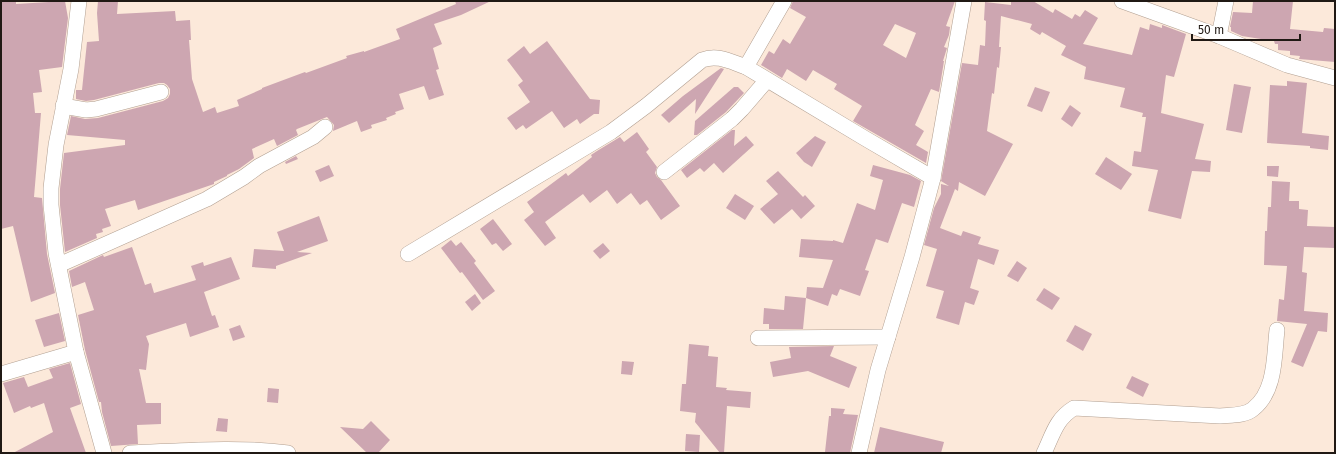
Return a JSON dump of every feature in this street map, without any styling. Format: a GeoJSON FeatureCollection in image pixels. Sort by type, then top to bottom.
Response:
{"type":"FeatureCollection","features":[{"type":"Feature","properties":{"kind":"street"},"geometry":{"type":"LineString","coordinates":[[79,1],[71,69],[56,145],[51,188],[52,229],[76,352],[104,453]]}},
{"type":"Feature","properties":{"kind":"street"},"geometry":{"type":"LineString","coordinates":[[746,67],[784,1]]}},
{"type":"Feature","properties":{"kind":"street"},"geometry":{"type":"LineString","coordinates":[[859,453],[872,396],[933,178],[964,1]]}},
{"type":"Feature","properties":{"kind":"street"},"geometry":{"type":"LineString","coordinates":[[1122,1],[1219,36],[1287,65],[1335,78]]}},
{"type":"Feature","properties":{"kind":"street"},"geometry":{"type":"LineString","coordinates":[[1219,36],[1226,1]]}},
{"type":"Feature","properties":{"kind":"street"},"geometry":{"type":"LineString","coordinates":[[408,254],[611,132],[646,106],[702,60],[710,57],[719,58],[746,67],[933,178]]}},
{"type":"Feature","properties":{"kind":"street"},"geometry":{"type":"LineString","coordinates":[[664,172],[732,119],[767,80]]}},
{"type":"Feature","properties":{"kind":"street"},"geometry":{"type":"LineString","coordinates":[[64,106],[86,110],[96,109],[161,92]]}},
{"type":"Feature","properties":{"kind":"street"},"geometry":{"type":"LineString","coordinates":[[59,265],[207,199],[244,178],[259,166],[313,137],[325,127]]}},
{"type":"Feature","properties":{"kind":"street"},"geometry":{"type":"LineString","coordinates":[[1044,453],[1059,422],[1065,414],[1074,408],[1220,416],[1236,415],[1253,410],[1262,398],[1270,383],[1277,330]]}},
{"type":"Feature","properties":{"kind":"street"},"geometry":{"type":"LineString","coordinates":[[758,338],[888,337]]}},
{"type":"Feature","properties":{"kind":"street"},"geometry":{"type":"LineString","coordinates":[[1,374],[76,352]]}},
{"type":"Feature","properties":{"kind":"street"},"geometry":{"type":"LineString","coordinates":[[130,453],[200,450],[275,451],[288,453]]}},
{"type":"Feature","properties":{"kind":"building"},"geometry":{"type":"Polygon","coordinates":[[[1,1],[16,1],[16,4],[65,1],[68,18],[62,67],[39,70],[42,92],[33,93],[35,113],[41,113],[34,197],[42,198],[47,254],[55,293],[31,302],[13,226],[1,229],[1,1]]]}},
{"type":"Feature","properties":{"kind":"building"},"geometry":{"type":"Polygon","coordinates":[[[98,1],[118,1],[117,14],[175,11],[176,21],[190,20],[191,40],[189,40],[192,79],[203,112],[215,107],[217,113],[239,106],[237,100],[262,88],[347,58],[346,56],[364,52],[400,39],[396,29],[456,4],[455,1],[491,1],[461,15],[434,24],[442,44],[433,48],[439,69],[436,70],[444,95],[429,100],[424,86],[399,94],[404,109],[395,112],[396,114],[386,118],[387,120],[371,125],[372,128],[361,132],[357,121],[333,131],[334,125],[327,117],[297,129],[298,135],[277,146],[274,139],[252,149],[254,158],[239,169],[214,182],[214,184],[138,210],[135,200],[105,209],[111,226],[102,229],[103,232],[96,234],[97,238],[65,252],[60,205],[60,189],[64,153],[125,145],[125,140],[67,135],[71,116],[85,119],[98,118],[163,101],[168,98],[170,94],[170,89],[167,85],[164,83],[159,83],[94,100],[86,101],[76,99],[76,90],[82,90],[87,42],[99,41],[97,13],[98,1]]]}},
{"type":"Feature","properties":{"kind":"building"},"geometry":{"type":"Polygon","coordinates":[[[793,1],[955,1],[946,26],[950,27],[949,35],[944,47],[947,48],[943,61],[939,92],[931,89],[915,125],[924,131],[916,145],[928,152],[926,163],[853,121],[862,106],[834,89],[837,84],[813,70],[806,81],[787,69],[782,78],[761,65],[769,51],[774,54],[783,39],[790,44],[806,17],[790,8],[793,1]],[[895,24],[883,45],[906,58],[916,33],[895,24]]]}},
{"type":"Feature","properties":{"kind":"building"},"geometry":{"type":"Polygon","coordinates":[[[1011,1],[1033,1],[1053,13],[1055,9],[1072,19],[1075,14],[1080,17],[1085,10],[1098,18],[1083,44],[1132,55],[1140,27],[1149,30],[1150,24],[1162,28],[1162,25],[1186,34],[1174,77],[1166,75],[1161,113],[1204,124],[1195,159],[1211,161],[1210,172],[1192,171],[1181,219],[1148,211],[1158,170],[1132,166],[1134,151],[1141,152],[1146,117],[1142,117],[1143,113],[1120,107],[1125,88],[1084,79],[1086,67],[1061,55],[1066,46],[1042,32],[1040,35],[1030,29],[1032,24],[1001,16],[999,68],[997,67],[994,94],[992,93],[987,131],[1013,144],[985,196],[959,182],[958,191],[955,189],[940,228],[961,236],[963,231],[981,237],[978,244],[999,250],[994,265],[978,259],[970,288],[979,291],[974,305],[965,302],[959,325],[936,318],[944,291],[926,286],[937,249],[924,245],[934,208],[941,194],[941,184],[949,186],[941,181],[962,63],[978,65],[980,45],[985,46],[985,2],[1011,5],[1011,1]]]}},
{"type":"Feature","properties":{"kind":"building"},"geometry":{"type":"Polygon","coordinates":[[[1253,1],[1293,1],[1290,29],[1323,32],[1324,28],[1335,29],[1335,62],[1299,59],[1300,56],[1290,55],[1290,51],[1278,50],[1278,44],[1275,44],[1274,41],[1242,36],[1231,31],[1230,27],[1233,12],[1252,13],[1253,1]]]}},
{"type":"Feature","properties":{"kind":"building"},"geometry":{"type":"Polygon","coordinates":[[[547,41],[590,99],[600,100],[599,114],[594,114],[580,124],[577,119],[564,128],[552,111],[526,129],[523,125],[516,130],[507,118],[530,102],[518,85],[523,81],[507,60],[524,46],[530,54],[547,41]]]}},
{"type":"Feature","properties":{"kind":"building"},"geometry":{"type":"Polygon","coordinates":[[[721,68],[724,69],[695,114],[696,99],[669,123],[661,115],[683,96],[721,68]]]}},
{"type":"Feature","properties":{"kind":"building"},"geometry":{"type":"Polygon","coordinates":[[[1287,81],[1307,83],[1302,133],[1329,136],[1328,150],[1310,148],[1310,146],[1267,143],[1270,85],[1287,86],[1287,81]]]}},
{"type":"Feature","properties":{"kind":"building"},"geometry":{"type":"Polygon","coordinates":[[[1234,84],[1251,87],[1242,133],[1226,130],[1234,84]]]}},
{"type":"Feature","properties":{"kind":"building"},"geometry":{"type":"Polygon","coordinates":[[[734,87],[738,87],[744,93],[726,112],[697,135],[694,135],[695,121],[734,87]]]}},
{"type":"Feature","properties":{"kind":"building"},"geometry":{"type":"Polygon","coordinates":[[[1035,87],[1050,92],[1042,112],[1027,106],[1035,87]]]}},
{"type":"Feature","properties":{"kind":"building"},"geometry":{"type":"Polygon","coordinates":[[[1070,105],[1081,113],[1072,127],[1061,119],[1070,105]]]}},
{"type":"Feature","properties":{"kind":"building"},"geometry":{"type":"Polygon","coordinates":[[[732,130],[735,130],[734,146],[746,136],[754,145],[723,173],[714,163],[704,172],[700,168],[687,178],[681,170],[732,130]]]}},
{"type":"Feature","properties":{"kind":"building"},"geometry":{"type":"Polygon","coordinates":[[[637,132],[649,149],[646,152],[657,167],[655,173],[657,177],[661,180],[680,206],[661,220],[647,200],[640,205],[631,193],[617,204],[607,190],[590,203],[583,194],[545,222],[556,238],[545,246],[524,220],[534,212],[527,202],[566,173],[568,176],[592,157],[591,155],[597,151],[620,137],[624,142],[637,132]]]}},
{"type":"Feature","properties":{"kind":"building"},"geometry":{"type":"Polygon","coordinates":[[[815,136],[826,142],[812,167],[804,162],[796,153],[815,136]]]}},
{"type":"Feature","properties":{"kind":"building"},"geometry":{"type":"Polygon","coordinates":[[[296,156],[298,159],[286,164],[285,162],[296,156]]]}},
{"type":"Feature","properties":{"kind":"building"},"geometry":{"type":"Polygon","coordinates":[[[1106,157],[1132,174],[1121,190],[1095,174],[1106,157]]]}},
{"type":"Feature","properties":{"kind":"building"},"geometry":{"type":"Polygon","coordinates":[[[329,165],[334,176],[320,182],[315,171],[329,165]]]}},
{"type":"Feature","properties":{"kind":"building"},"geometry":{"type":"Polygon","coordinates":[[[873,165],[910,175],[921,181],[914,207],[902,203],[888,243],[876,239],[865,270],[869,271],[860,296],[840,289],[837,296],[832,294],[828,306],[806,298],[807,287],[823,288],[833,260],[799,257],[801,239],[833,240],[843,243],[857,203],[875,210],[883,180],[870,176],[873,165]]]}},
{"type":"Feature","properties":{"kind":"building"},"geometry":{"type":"Polygon","coordinates":[[[1267,166],[1279,166],[1278,177],[1267,176],[1267,166]]]}},
{"type":"Feature","properties":{"kind":"building"},"geometry":{"type":"Polygon","coordinates":[[[778,171],[803,197],[805,195],[815,206],[801,219],[792,209],[774,224],[760,209],[778,194],[766,181],[778,171]]]}},
{"type":"Feature","properties":{"kind":"building"},"geometry":{"type":"Polygon","coordinates":[[[1272,181],[1290,182],[1289,201],[1299,201],[1299,209],[1308,210],[1307,226],[1335,227],[1335,248],[1304,247],[1302,272],[1307,273],[1304,311],[1328,313],[1327,332],[1318,331],[1303,367],[1291,362],[1307,324],[1277,321],[1279,299],[1284,300],[1287,266],[1264,265],[1265,231],[1267,231],[1268,207],[1271,207],[1272,181]]]}},
{"type":"Feature","properties":{"kind":"building"},"geometry":{"type":"Polygon","coordinates":[[[735,194],[754,206],[745,220],[726,208],[735,194]]]}},
{"type":"Feature","properties":{"kind":"building"},"geometry":{"type":"Polygon","coordinates":[[[319,216],[328,241],[297,252],[312,253],[276,266],[276,269],[252,267],[254,249],[284,251],[277,232],[319,216]]]}},
{"type":"Feature","properties":{"kind":"building"},"geometry":{"type":"Polygon","coordinates":[[[493,219],[512,244],[503,251],[496,243],[492,245],[480,229],[493,219]]]}},
{"type":"Feature","properties":{"kind":"building"},"geometry":{"type":"Polygon","coordinates":[[[451,240],[456,246],[461,242],[476,261],[474,263],[495,291],[483,300],[462,272],[460,273],[441,248],[451,240]]]}},
{"type":"Feature","properties":{"kind":"building"},"geometry":{"type":"Polygon","coordinates":[[[603,243],[610,251],[600,259],[593,251],[603,243]]]}},
{"type":"Feature","properties":{"kind":"building"},"geometry":{"type":"Polygon","coordinates":[[[132,247],[145,285],[151,283],[154,293],[196,280],[191,266],[203,262],[204,266],[231,257],[240,279],[204,292],[212,316],[215,315],[219,327],[190,337],[186,323],[146,336],[149,344],[146,370],[139,369],[146,403],[161,403],[161,424],[137,425],[138,444],[111,446],[102,412],[101,402],[99,402],[85,350],[78,315],[94,310],[85,282],[72,287],[69,271],[103,255],[104,257],[132,247]]]}},
{"type":"Feature","properties":{"kind":"building"},"geometry":{"type":"Polygon","coordinates":[[[1017,261],[1027,268],[1018,282],[1007,276],[1017,261]]]}},
{"type":"Feature","properties":{"kind":"building"},"geometry":{"type":"Polygon","coordinates":[[[1044,288],[1060,298],[1052,310],[1036,300],[1044,288]]]}},
{"type":"Feature","properties":{"kind":"building"},"geometry":{"type":"Polygon","coordinates":[[[475,294],[481,303],[472,311],[465,302],[475,294]]]}},
{"type":"Feature","properties":{"kind":"building"},"geometry":{"type":"Polygon","coordinates":[[[785,296],[806,298],[803,329],[769,329],[769,324],[763,324],[764,308],[784,310],[785,296]]]}},
{"type":"Feature","properties":{"kind":"building"},"geometry":{"type":"Polygon","coordinates":[[[59,313],[65,341],[44,347],[35,320],[59,313]]]}},
{"type":"Feature","properties":{"kind":"building"},"geometry":{"type":"Polygon","coordinates":[[[240,325],[245,337],[233,341],[229,329],[240,325]]]}},
{"type":"Feature","properties":{"kind":"building"},"geometry":{"type":"Polygon","coordinates":[[[1075,325],[1092,334],[1083,351],[1066,341],[1075,325]]]}},
{"type":"Feature","properties":{"kind":"building"},"geometry":{"type":"Polygon","coordinates":[[[689,344],[709,346],[708,356],[718,357],[716,387],[727,388],[726,390],[751,392],[750,408],[727,406],[724,453],[720,453],[695,422],[696,413],[680,411],[682,384],[686,384],[689,344]]]}},
{"type":"Feature","properties":{"kind":"building"},"geometry":{"type":"Polygon","coordinates":[[[834,346],[830,356],[857,367],[849,388],[808,371],[773,377],[770,362],[791,358],[789,347],[834,346]]]}},
{"type":"Feature","properties":{"kind":"building"},"geometry":{"type":"Polygon","coordinates":[[[622,361],[634,362],[632,375],[621,374],[622,361]]]}},
{"type":"Feature","properties":{"kind":"building"},"geometry":{"type":"Polygon","coordinates":[[[70,363],[81,404],[70,408],[86,453],[13,453],[53,432],[44,403],[31,408],[30,406],[14,413],[3,383],[24,377],[28,387],[53,378],[49,369],[70,363]]]}},
{"type":"Feature","properties":{"kind":"building"},"geometry":{"type":"Polygon","coordinates":[[[1132,376],[1149,384],[1143,397],[1126,388],[1132,376]]]}},
{"type":"Feature","properties":{"kind":"building"},"geometry":{"type":"Polygon","coordinates":[[[268,388],[279,389],[278,403],[267,402],[268,388]]]}},
{"type":"Feature","properties":{"kind":"building"},"geometry":{"type":"Polygon","coordinates":[[[831,408],[845,409],[843,414],[858,415],[850,453],[825,452],[831,408]]]}},
{"type":"Feature","properties":{"kind":"building"},"geometry":{"type":"Polygon","coordinates":[[[218,418],[228,419],[227,432],[216,431],[218,418]]]}},
{"type":"Feature","properties":{"kind":"building"},"geometry":{"type":"Polygon","coordinates":[[[371,421],[390,440],[378,453],[367,453],[340,427],[363,429],[371,421]]]}},
{"type":"Feature","properties":{"kind":"building"},"geometry":{"type":"Polygon","coordinates":[[[880,427],[944,442],[941,453],[874,453],[880,427]]]}},
{"type":"Feature","properties":{"kind":"building"},"geometry":{"type":"Polygon","coordinates":[[[686,434],[700,435],[699,452],[685,451],[686,434]]]}}]}
